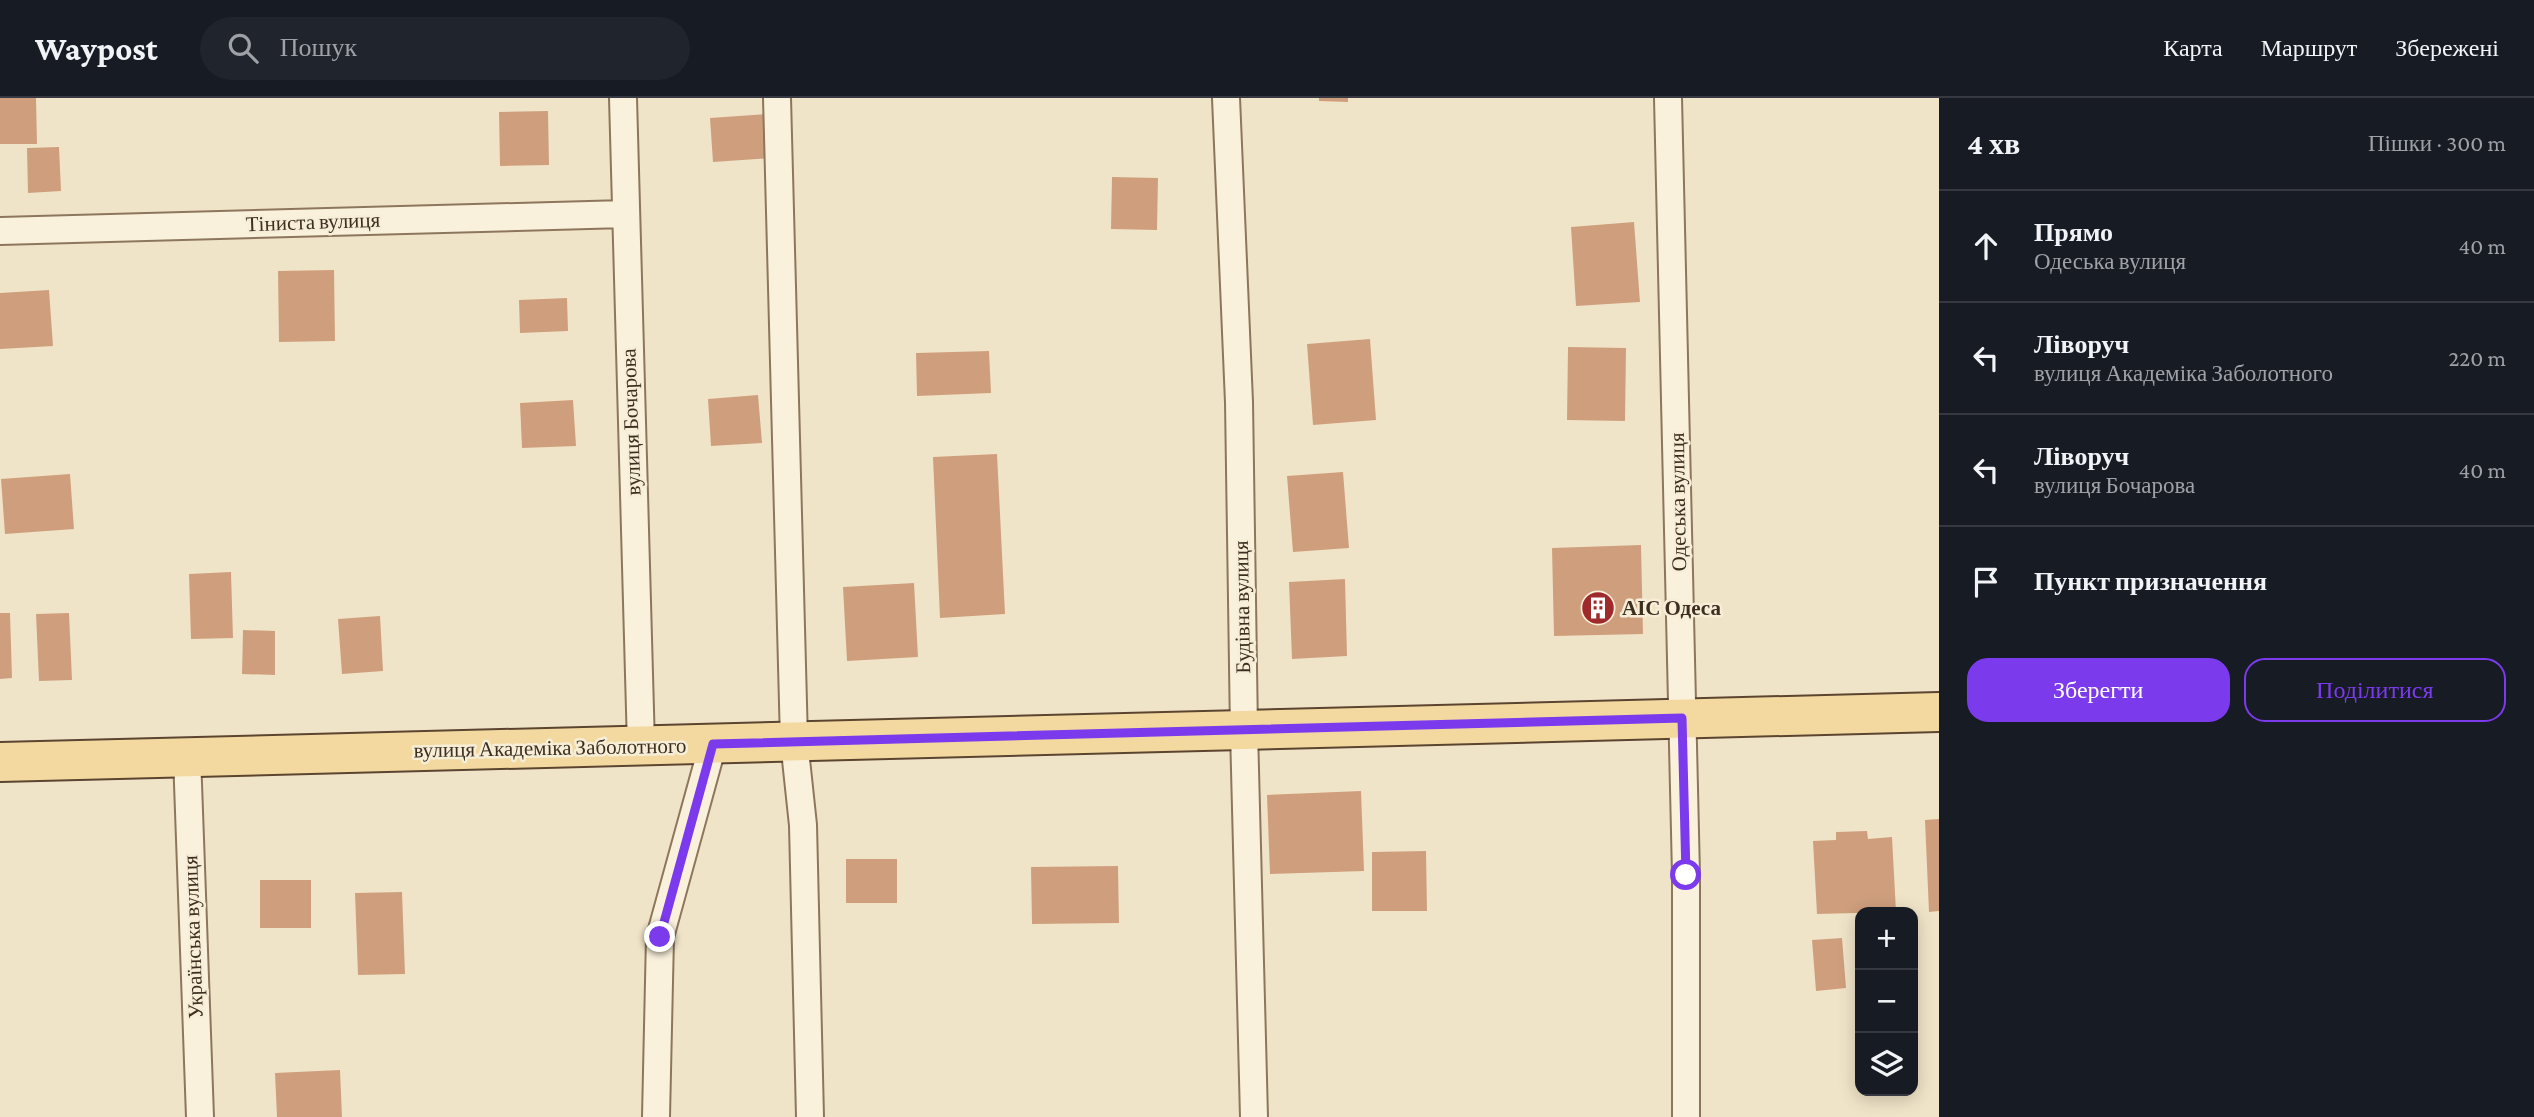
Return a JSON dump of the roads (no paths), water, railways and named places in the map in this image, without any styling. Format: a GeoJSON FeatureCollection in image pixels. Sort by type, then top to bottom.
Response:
{"type":"FeatureCollection","features":[{"type":"Feature","properties":{"kind":"main road","name":"вулиця Академіка Заболотного"},"geometry":{"type":"LineString","coordinates":[[0,762],[1939,712]]}},
{"type":"Feature","properties":{"kind":"street","name":"вулиця Бочарова"},"geometry":{"type":"LineString","coordinates":[[623,98],[641,746]]}},
{"type":"Feature","properties":{"kind":"street"},"geometry":{"type":"LineString","coordinates":[[777,98],[794,741],[803,825],[810,1117]]}},
{"type":"Feature","properties":{"kind":"street","name":"Будівна вулиця"},"geometry":{"type":"LineString","coordinates":[[1226,98],[1239,402],[1254,1117]]}},
{"type":"Feature","properties":{"kind":"street","name":"Одеська вулиця"},"geometry":{"type":"LineString","coordinates":[[1668,98],[1686,875],[1686,1117]]}},
{"type":"Feature","properties":{"kind":"street","name":"Тіниста вулиця"},"geometry":{"type":"LineString","coordinates":[[0,231],[625,214]]}},
{"type":"Feature","properties":{"kind":"street"},"geometry":{"type":"LineString","coordinates":[[656,1117],[660,937],[713,744]]}},
{"type":"Feature","properties":{"kind":"street","name":"Українська вулиця"},"geometry":{"type":"LineString","coordinates":[[187,756],[200,1117]]}},
{"type":"Feature","properties":{"kind":"place","name":"АІС Одеса"},"geometry":{"type":"Point","coordinates":[1598,608]}}]}
